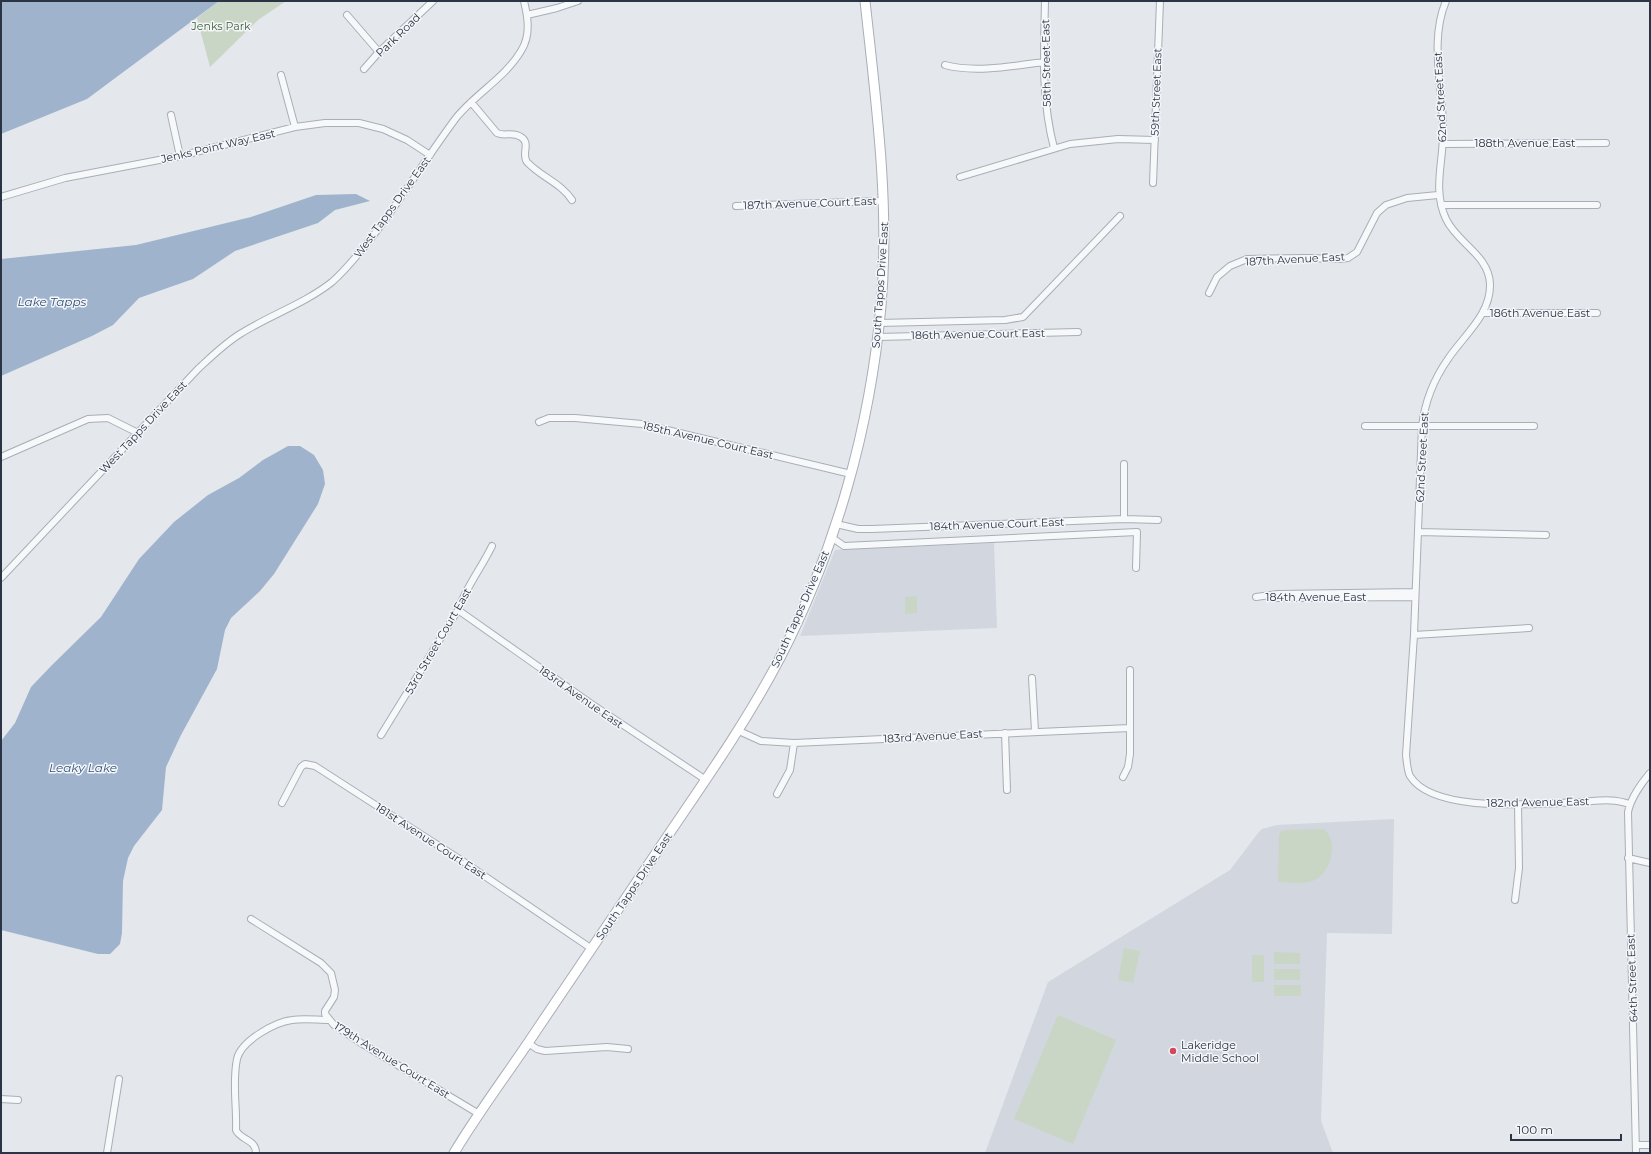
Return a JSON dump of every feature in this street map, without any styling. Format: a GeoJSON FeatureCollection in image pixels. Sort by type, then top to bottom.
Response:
{"type":"FeatureCollection","features":[{"type":"Feature","properties":{"kind":"street","name":"Park Road"},"geometry":{"type":"LineString","coordinates":[[364,69],[379,52],[433,1]]}},
{"type":"Feature","properties":{"kind":"street","name":"West Tapps Drive East"},"geometry":{"type":"LineString","coordinates":[[1,578],[198,369],[220,348],[240,334],[314,295],[338,276],[360,252],[456,119],[471,102],[505,72],[522,50],[527,36],[527,15],[524,1]]}},
{"type":"Feature","properties":{"kind":"street"},"geometry":{"type":"LineString","coordinates":[[527,15],[578,1]]}},
{"type":"Feature","properties":{"kind":"street","name":"South Tapps Drive East"},"geometry":{"type":"LineString","coordinates":[[454,1153],[706,780],[754,706],[789,639],[811,591],[836,524],[851,474],[866,409],[878,337],[884,259],[884,201],[880,145],[865,1]]}},
{"type":"Feature","properties":{"kind":"street","name":"58th Street East"},"geometry":{"type":"LineString","coordinates":[[1045,1],[1045,104],[1054,148]]}},
{"type":"Feature","properties":{"kind":"street","name":"59th Street East"},"geometry":{"type":"LineString","coordinates":[[1153,182],[1160,1]]}},
{"type":"Feature","properties":{"kind":"street","name":"62nd Street East"},"geometry":{"type":"LineString","coordinates":[[1413,780],[1409,774],[1406,755],[1414,635],[1422,426],[1427,398],[1437,376],[1449,357],[1483,313],[1490,294],[1489,273],[1486,267],[1478,256],[1449,225],[1438,195],[1439,172],[1443,144],[1443,115],[1438,60],[1438,38],[1442,11],[1446,1]]}},
{"type":"Feature","properties":{"kind":"street"},"geometry":{"type":"LineString","coordinates":[[347,15],[379,52]]}},
{"type":"Feature","properties":{"kind":"street"},"geometry":{"type":"LineString","coordinates":[[945,64],[956,68],[968,68],[1044,62]]}},
{"type":"Feature","properties":{"kind":"street"},"geometry":{"type":"LineString","coordinates":[[281,75],[295,127]]}},
{"type":"Feature","properties":{"kind":"street"},"geometry":{"type":"LineString","coordinates":[[471,102],[501,135],[514,134],[522,138],[526,145],[524,155],[527,161],[537,171],[551,179],[567,192],[572,200]]}},
{"type":"Feature","properties":{"kind":"street"},"geometry":{"type":"LineString","coordinates":[[171,115],[180,156]]}},
{"type":"Feature","properties":{"kind":"street","name":"Jenks Point Way East"},"geometry":{"type":"LineString","coordinates":[[1,197],[65,178],[180,156],[295,127],[334,122],[359,124],[395,134],[430,155]]}},
{"type":"Feature","properties":{"kind":"street"},"geometry":{"type":"LineString","coordinates":[[960,177],[1054,148],[1102,140],[1134,138],[1155,140]]}},
{"type":"Feature","properties":{"kind":"street","name":"188th Avenue East"},"geometry":{"type":"LineString","coordinates":[[1443,144],[1606,143]]}},
{"type":"Feature","properties":{"kind":"street","name":"187th Avenue East"},"geometry":{"type":"LineString","coordinates":[[1208,293],[1217,277],[1230,266],[1247,259],[1348,258],[1357,252],[1377,213],[1386,205],[1407,198],[1438,195]]}},
{"type":"Feature","properties":{"kind":"street","name":"187th Avenue Court East"},"geometry":{"type":"LineString","coordinates":[[736,206],[884,201]]}},
{"type":"Feature","properties":{"kind":"street"},"geometry":{"type":"LineString","coordinates":[[1441,205],[1597,205]]}},
{"type":"Feature","properties":{"kind":"street","name":"186th Avenue Court East"},"geometry":{"type":"LineString","coordinates":[[879,323],[1005,320],[1023,317],[1120,216]]}},
{"type":"Feature","properties":{"kind":"street","name":"186th Avenue East"},"geometry":{"type":"LineString","coordinates":[[1483,313],[1597,313]]}},
{"type":"Feature","properties":{"kind":"street","name":"186th Avenue Court East"},"geometry":{"type":"LineString","coordinates":[[878,337],[1078,332]]}},
{"type":"Feature","properties":{"kind":"street"},"geometry":{"type":"LineString","coordinates":[[1,457],[80,421],[96,417],[108,418],[138,433]]}},
{"type":"Feature","properties":{"kind":"street","name":"185th Avenue Court East"},"geometry":{"type":"LineString","coordinates":[[539,422],[549,418],[575,418],[642,424],[851,474]]}},
{"type":"Feature","properties":{"kind":"street"},"geometry":{"type":"LineString","coordinates":[[1365,426],[1534,426]]}},
{"type":"Feature","properties":{"kind":"street"},"geometry":{"type":"LineString","coordinates":[[1124,464],[1124,519]]}},
{"type":"Feature","properties":{"kind":"street","name":"184th Avenue Court East"},"geometry":{"type":"LineString","coordinates":[[836,524],[858,529],[872,529],[1124,519],[1158,520]]}},
{"type":"Feature","properties":{"kind":"street"},"geometry":{"type":"LineString","coordinates":[[831,537],[844,546],[1137,532],[1136,568]]}},
{"type":"Feature","properties":{"kind":"street"},"geometry":{"type":"LineString","coordinates":[[1418,532],[1546,535]]}},
{"type":"Feature","properties":{"kind":"street","name":"53rd Street Court East"},"geometry":{"type":"LineString","coordinates":[[381,735],[458,610],[462,598],[485,562],[492,546]]}},
{"type":"Feature","properties":{"kind":"street","name":"184th Avenue East"},"geometry":{"type":"LineString","coordinates":[[1278,594],[1415,594],[1256,597],[1278,594]]}},
{"type":"Feature","properties":{"kind":"street","name":"183rd Avenue East"},"geometry":{"type":"LineString","coordinates":[[458,610],[608,716],[706,780]]}},
{"type":"Feature","properties":{"kind":"street"},"geometry":{"type":"LineString","coordinates":[[1414,635],[1529,628]]}},
{"type":"Feature","properties":{"kind":"street"},"geometry":{"type":"LineString","coordinates":[[1123,777],[1128,767],[1130,754],[1130,670]]}},
{"type":"Feature","properties":{"kind":"street"},"geometry":{"type":"LineString","coordinates":[[1032,678],[1035,731]]}},
{"type":"Feature","properties":{"kind":"street","name":"183rd Avenue East"},"geometry":{"type":"LineString","coordinates":[[739,730],[761,741],[794,743],[1035,731],[1130,728]]}},
{"type":"Feature","properties":{"kind":"street"},"geometry":{"type":"LineString","coordinates":[[1005,733],[1007,790]]}},
{"type":"Feature","properties":{"kind":"street"},"geometry":{"type":"LineString","coordinates":[[777,794],[790,770],[794,743]]}},
{"type":"Feature","properties":{"kind":"street","name":"181st Avenue Court East"},"geometry":{"type":"LineString","coordinates":[[282,803],[301,767],[305,764],[315,766],[464,862],[592,949]]}},
{"type":"Feature","properties":{"kind":"street"},"geometry":{"type":"LineString","coordinates":[[1629,804],[1642,782],[1650,773]]}},
{"type":"Feature","properties":{"kind":"street","name":"182nd Avenue East"},"geometry":{"type":"LineString","coordinates":[[1413,780],[1421,787],[1450,799],[1480,804],[1614,800],[1629,804]]}},
{"type":"Feature","properties":{"kind":"street"},"geometry":{"type":"LineString","coordinates":[[1515,900],[1519,868],[1518,804]]}},
{"type":"Feature","properties":{"kind":"street","name":"64th Street East"},"geometry":{"type":"LineString","coordinates":[[1629,804],[1628,858],[1633,967],[1636,1153]]}},
{"type":"Feature","properties":{"kind":"street"},"geometry":{"type":"LineString","coordinates":[[1628,858],[1650,863]]}},
{"type":"Feature","properties":{"kind":"street","name":"179th Avenue Court East"},"geometry":{"type":"LineString","coordinates":[[251,919],[321,963],[331,973],[335,990],[334,996],[325,1011],[325,1014],[329,1020],[361,1043],[480,1114]]}},
{"type":"Feature","properties":{"kind":"street"},"geometry":{"type":"LineString","coordinates":[[256,1153],[255,1146],[238,1134],[236,1130],[234,1084],[239,1054],[250,1042],[282,1022],[297,1020],[329,1020]]}},
{"type":"Feature","properties":{"kind":"street"},"geometry":{"type":"LineString","coordinates":[[528,1043],[537,1049],[545,1051],[607,1047],[628,1049]]}},
{"type":"Feature","properties":{"kind":"street"},"geometry":{"type":"LineString","coordinates":[[107,1153],[119,1079]]}},
{"type":"Feature","properties":{"kind":"street"},"geometry":{"type":"LineString","coordinates":[[1,1099],[18,1100]]}},
{"type":"Feature","properties":{"kind":"street"},"geometry":{"type":"LineString","coordinates":[[1636,1145],[1650,1145]]}},
{"type":"Feature","properties":{"kind":"shaded area"},"geometry":{"type":"Polygon","coordinates":[[[994,543],[997,628],[800,636],[835,550],[994,543]]]}},
{"type":"Feature","properties":{"kind":"shaded area","name":"Lakeridge Middle School"},"geometry":{"type":"Polygon","coordinates":[[[1394,819],[1392,934],[1327,933],[1321,1121],[1333,1153],[985,1153],[1048,982],[1230,870],[1262,829],[1277,825],[1394,819]]]}},
{"type":"Feature","properties":{"kind":"green space","name":"Jenks Park"},"geometry":{"type":"Polygon","coordinates":[[[219,1],[286,1],[258,20],[210,67],[197,18],[219,1]]]}},
{"type":"Feature","properties":{"kind":"green space"},"geometry":{"type":"Polygon","coordinates":[[[917,596],[917,613],[905,614],[905,597],[917,596]]]}},
{"type":"Feature","properties":{"kind":"green space"},"geometry":{"type":"Polygon","coordinates":[[[1323,829],[1331,840],[1332,848],[1329,863],[1321,876],[1311,882],[1278,882],[1280,832],[1285,830],[1323,829]]]}},
{"type":"Feature","properties":{"kind":"green space"},"geometry":{"type":"Polygon","coordinates":[[[1124,948],[1140,951],[1133,983],[1118,980],[1124,948]]]}},
{"type":"Feature","properties":{"kind":"green space"},"geometry":{"type":"Polygon","coordinates":[[[1274,952],[1300,953],[1300,964],[1274,964],[1274,952]]]}},
{"type":"Feature","properties":{"kind":"green space"},"geometry":{"type":"Polygon","coordinates":[[[1252,955],[1264,955],[1264,982],[1252,982],[1252,955]]]}},
{"type":"Feature","properties":{"kind":"green space"},"geometry":{"type":"Polygon","coordinates":[[[1274,969],[1300,969],[1300,980],[1274,980],[1274,969]]]}},
{"type":"Feature","properties":{"kind":"green space"},"geometry":{"type":"Polygon","coordinates":[[[1274,985],[1301,985],[1301,996],[1274,996],[1274,985]]]}},
{"type":"Feature","properties":{"kind":"green space"},"geometry":{"type":"Polygon","coordinates":[[[1058,1015],[1116,1040],[1073,1144],[1014,1119],[1058,1015]]]}},
{"type":"Feature","properties":{"kind":"water"},"geometry":{"type":"Polygon","coordinates":[[[1,1],[219,1],[87,99],[1,134],[1,1]]]}},
{"type":"Feature","properties":{"kind":"water","name":"Lake Tapps"},"geometry":{"type":"Polygon","coordinates":[[[356,194],[370,201],[335,210],[318,223],[235,251],[193,279],[139,298],[113,325],[92,336],[1,376],[1,259],[136,245],[251,217],[316,195],[356,194]]]}},
{"type":"Feature","properties":{"kind":"water","name":"Leaky Lake"},"geometry":{"type":"Polygon","coordinates":[[[288,446],[300,446],[314,455],[323,470],[325,484],[318,504],[274,574],[260,591],[231,618],[225,630],[217,669],[181,735],[166,767],[162,810],[134,846],[128,858],[123,881],[122,933],[120,944],[110,954],[98,954],[1,930],[1,741],[15,723],[31,687],[101,617],[139,559],[174,522],[208,495],[239,478],[263,460],[288,446]]]}},
{"type":"Feature","properties":{"kind":"place","name":"Lakeridge Middle School"},"geometry":{"type":"Point","coordinates":[1173,1051]}}]}
